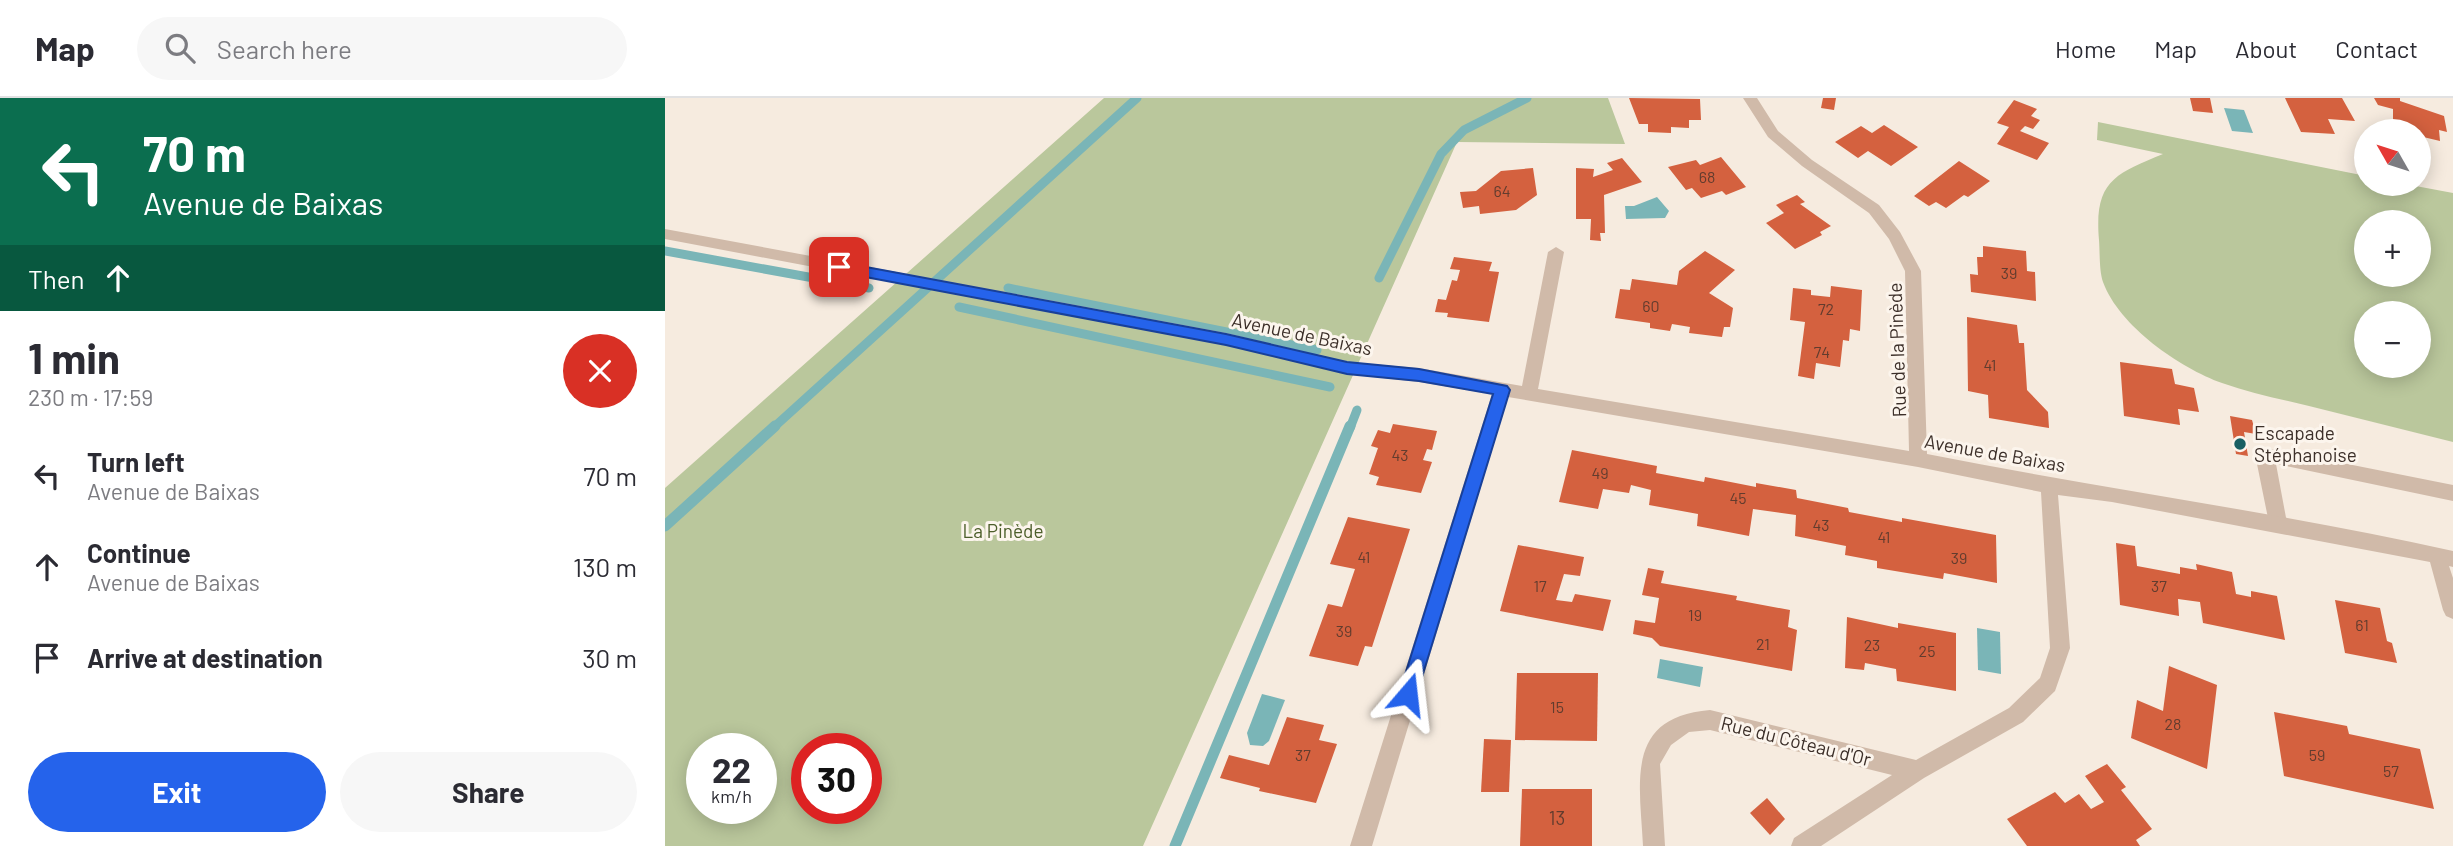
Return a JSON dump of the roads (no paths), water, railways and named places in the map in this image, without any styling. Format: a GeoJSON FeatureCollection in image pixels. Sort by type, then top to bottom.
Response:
{"type":"FeatureCollection","features":[{"type":"Feature","properties":{"kind":"street","name":"Rue de la Pinède"},"geometry":{"type":"LineString","coordinates":[[1750,98],[1773,134],[1807,163],[1842,184],[1874,209],[1895,236],[1913,271],[1918,460]]}},
{"type":"Feature","properties":{"kind":"street","name":"Avenue de Baixas"},"geometry":{"type":"LineString","coordinates":[[665,234],[1226,339],[1347,368],[1419,375],[1529,396],[1918,460],[2049,486],[2112,494],[2278,523],[2445,557]]}},
{"type":"Feature","properties":{"kind":"street"},"geometry":{"type":"LineString","coordinates":[[1529,396],[1556,252]]}},
{"type":"Feature","properties":{"kind":"street"},"geometry":{"type":"LineString","coordinates":[[1361,846],[1502,390]]}},
{"type":"Feature","properties":{"kind":"street"},"geometry":{"type":"LineString","coordinates":[[2278,523],[2266,464],[2272,456],[2453,493]]}},
{"type":"Feature","properties":{"kind":"street","name":"Rue du Côteau d'Or"},"geometry":{"type":"LineString","coordinates":[[1802,846],[1917,771],[2016,715],[2048,684],[2060,648],[2049,486]]}},
{"type":"Feature","properties":{"kind":"street"},"geometry":{"type":"LineString","coordinates":[[2445,557],[2453,610]]}},
{"type":"Feature","properties":{"kind":"street","name":"Rue du Côteau d'Or"},"geometry":{"type":"LineString","coordinates":[[1654,846],[1650,762],[1664,738],[1685,722],[1710,720],[1917,771]]}},
{"type":"Feature","properties":{"kind":"water"},"geometry":{"type":"Polygon","coordinates":[[[2224,108],[2244,110],[2253,133],[2232,131],[2224,108]]]}},
{"type":"Feature","properties":{"kind":"water"},"geometry":{"type":"Polygon","coordinates":[[[1657,197],[1669,211],[1665,218],[1626,219],[1625,206],[1634,206],[1657,197]]]}},
{"type":"Feature","properties":{"kind":"water"},"geometry":{"type":"Polygon","coordinates":[[[1977,628],[2000,632],[2001,674],[1978,670],[1977,628]]]}},
{"type":"Feature","properties":{"kind":"water"},"geometry":{"type":"Polygon","coordinates":[[[1660,659],[1703,667],[1700,687],[1657,678],[1660,659]]]}},
{"type":"Feature","properties":{"kind":"water"},"geometry":{"type":"Polygon","coordinates":[[[1262,694],[1285,700],[1269,741],[1263,746],[1250,745],[1247,733],[1262,694]]]}},
{"type":"Feature","properties":{"kind":"waterway"},"geometry":{"type":"LineString","coordinates":[[773,428],[1137,98]]}},
{"type":"Feature","properties":{"kind":"waterway"},"geometry":{"type":"LineString","coordinates":[[1379,278],[1441,154],[1464,130],[1527,98]]}},
{"type":"Feature","properties":{"kind":"waterway"},"geometry":{"type":"LineString","coordinates":[[665,251],[869,288]]}},
{"type":"Feature","properties":{"kind":"waterway"},"geometry":{"type":"LineString","coordinates":[[1008,288],[1317,350]]}},
{"type":"Feature","properties":{"kind":"waterway"},"geometry":{"type":"LineString","coordinates":[[959,307],[1330,387]]}},
{"type":"Feature","properties":{"kind":"waterway"},"geometry":{"type":"LineString","coordinates":[[1350,428],[1357,410]]}},
{"type":"Feature","properties":{"kind":"waterway"},"geometry":{"type":"LineString","coordinates":[[665,526],[775,426]]}},
{"type":"Feature","properties":{"kind":"waterway"},"geometry":{"type":"LineString","coordinates":[[1175,846],[1350,426]]}},
{"type":"Feature","properties":{"kind":"place","name":"Escapade Stéphanoise"},"geometry":{"type":"Point","coordinates":[2240,444]}},
{"type":"Feature","properties":{"kind":"park label","name":"La Pinède"},"geometry":{"type":"Point","coordinates":[1003,531]}}]}
